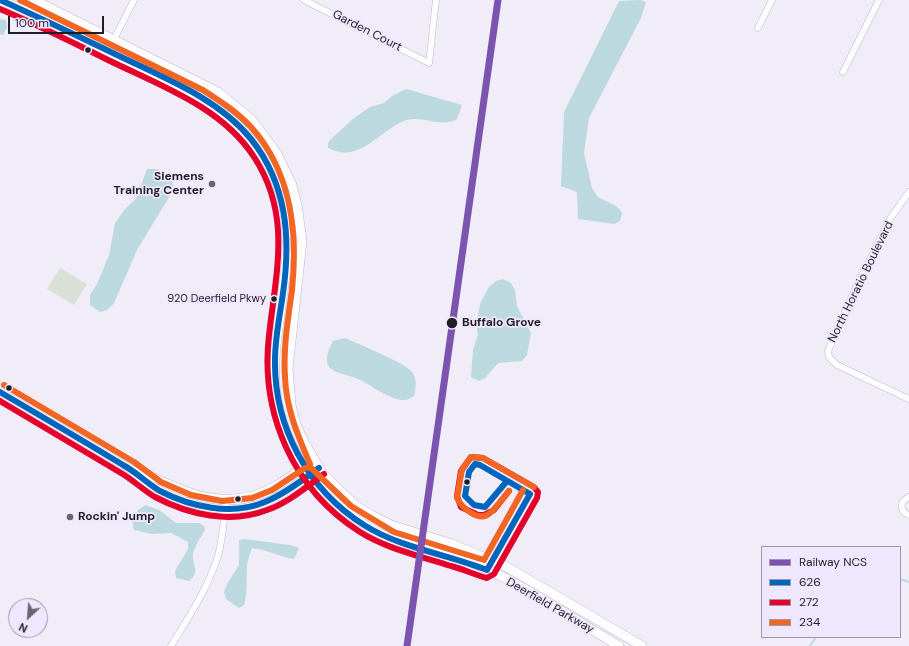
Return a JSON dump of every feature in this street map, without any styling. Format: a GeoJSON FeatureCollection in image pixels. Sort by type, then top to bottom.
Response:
{"type":"FeatureCollection","features":[{"type":"Feature","properties":{"kind":"main road","name":"Deerfield Parkway"},"geometry":{"type":"LineString","coordinates":[[0,0],[28,12],[200,97],[218,109],[251,139],[274,177],[283,204],[288,246],[275,358],[275,381],[283,421],[303,467],[321,489],[342,509],[378,533],[391,539],[471,563],[487,570],[532,594],[619,646]]}},
{"type":"Feature","properties":{"kind":"main road","name":"Deerfield Parkway"},"geometry":{"type":"LineString","coordinates":[[34,0],[206,85],[235,105],[264,134],[286,170],[297,205],[302,241],[289,349],[289,385],[296,425],[319,468],[338,490],[373,516],[402,529],[452,544],[506,567],[642,646]]}},
{"type":"Feature","properties":{"kind":"street"},"geometry":{"type":"LineString","coordinates":[[108,51],[134,0]]}},
{"type":"Feature","properties":{"kind":"street","name":"Garden Court"},"geometry":{"type":"LineString","coordinates":[[304,0],[429,62],[436,0]]}},
{"type":"Feature","properties":{"kind":"street"},"geometry":{"type":"LineString","coordinates":[[758,28],[772,0]]}},
{"type":"Feature","properties":{"kind":"street"},"geometry":{"type":"LineString","coordinates":[[843,72],[879,0]]}},
{"type":"Feature","properties":{"kind":"street","name":"North Horatio Boulevard"},"geometry":{"type":"LineString","coordinates":[[908,396],[837,365],[829,357],[828,351],[856,287],[890,219],[909,192]]}},
{"type":"Feature","properties":{"kind":"street"},"geometry":{"type":"LineString","coordinates":[[0,392],[130,469],[142,480],[181,499],[202,506],[225,510],[239,509],[266,502],[319,468]]}},
{"type":"Feature","properties":{"kind":"street"},"geometry":{"type":"LineString","coordinates":[[130,469],[206,497],[226,499],[243,498],[262,492],[275,486],[314,460]]}},
{"type":"Feature","properties":{"kind":"street"},"geometry":{"type":"LineString","coordinates":[[909,497],[903,501],[902,506],[904,512],[909,515]]}},
{"type":"Feature","properties":{"kind":"street"},"geometry":{"type":"LineString","coordinates":[[171,646],[211,576],[222,540],[226,499]]}},
{"type":"Feature","properties":{"kind":"shaded area"},"geometry":{"type":"Polygon","coordinates":[[[60,268],[87,284],[74,305],[47,289],[60,268]]]}},
{"type":"Feature","properties":{"kind":"water"},"geometry":{"type":"Polygon","coordinates":[[[640,0],[646,2],[641,18],[589,118],[584,153],[592,188],[598,197],[616,206],[622,212],[620,221],[614,224],[578,219],[577,192],[561,186],[564,112],[619,1],[640,0]]]}},
{"type":"Feature","properties":{"kind":"water"},"geometry":{"type":"Polygon","coordinates":[[[0,19],[6,20],[7,28],[3,35],[0,34],[0,19]]]}},
{"type":"Feature","properties":{"kind":"water"},"geometry":{"type":"Polygon","coordinates":[[[406,89],[462,105],[457,119],[444,123],[411,119],[394,126],[368,145],[359,149],[350,152],[339,152],[328,148],[328,143],[330,140],[354,118],[370,107],[384,103],[392,96],[406,89]]]}},
{"type":"Feature","properties":{"kind":"water"},"geometry":{"type":"Polygon","coordinates":[[[147,169],[158,169],[172,179],[174,189],[137,250],[114,303],[107,310],[100,312],[90,305],[90,295],[97,284],[109,255],[115,223],[125,209],[136,199],[147,169]]]}},
{"type":"Feature","properties":{"kind":"water"},"geometry":{"type":"Polygon","coordinates":[[[503,279],[511,283],[515,290],[517,306],[531,333],[527,355],[522,361],[498,363],[485,378],[479,381],[471,377],[473,350],[478,334],[476,326],[480,304],[489,287],[496,281],[503,279]]]}},
{"type":"Feature","properties":{"kind":"water"},"geometry":{"type":"Polygon","coordinates":[[[345,338],[392,359],[408,368],[414,375],[416,387],[414,396],[404,400],[399,400],[380,392],[359,379],[332,370],[328,365],[328,353],[333,341],[345,338]]]}},
{"type":"Feature","properties":{"kind":"water"},"geometry":{"type":"Polygon","coordinates":[[[146,505],[159,510],[176,523],[199,523],[204,526],[205,530],[193,553],[195,572],[189,581],[176,578],[175,571],[188,549],[188,542],[171,533],[152,534],[134,530],[132,520],[138,510],[146,505]]]}},
{"type":"Feature","properties":{"kind":"water"},"geometry":{"type":"Polygon","coordinates":[[[244,539],[290,545],[299,548],[294,559],[252,548],[247,565],[244,605],[239,608],[226,599],[224,592],[227,584],[239,565],[239,540],[244,539]]]}},
{"type":"Feature","properties":{"kind":"waterway"},"geometry":{"type":"LineString","coordinates":[[901,579],[909,582]]}},
{"type":"Feature","properties":{"kind":"waterway"},"geometry":{"type":"LineString","coordinates":[[810,646],[815,638]]}},
{"type":"Feature","properties":{"kind":"rail line","name":"NCS"},"geometry":{"type":"LineString","coordinates":[[407,646],[498,0]]}},
{"type":"Feature","properties":{"kind":"transit line","name":"626"},"geometry":{"type":"LineString","coordinates":[[0,0],[170,80],[206,100],[238,125],[251,139],[263,156],[279,193],[284,212],[286,232],[285,272],[275,351],[276,385],[280,409],[298,454],[326,493],[344,510],[364,525],[378,533],[408,545],[487,570],[530,494]]}},
{"type":"Feature","properties":{"kind":"transit line","name":"234"},"geometry":{"type":"LineString","coordinates":[[20,0],[203,90],[240,116],[264,144],[275,163],[289,204],[294,247],[294,268],[285,344],[285,377],[290,411],[310,464]]}},
{"type":"Feature","properties":{"kind":"transit line","name":"272"},"geometry":{"type":"LineString","coordinates":[[0,9],[54,33],[188,99],[225,124],[241,140],[254,157],[266,179],[273,200],[277,222],[277,266],[269,335],[268,364],[270,392],[276,420],[286,446],[299,471],[316,494],[336,514],[360,532],[381,543],[404,552],[456,567],[487,578],[494,574],[537,498],[538,492],[534,487],[483,458],[471,457],[461,471],[457,496],[461,507],[478,515],[484,515],[494,510],[509,491]]}},
{"type":"Feature","properties":{"kind":"transit line","name":"234"},"geometry":{"type":"LineString","coordinates":[[4,385],[134,462],[161,482],[191,495],[222,501],[252,498],[272,490],[305,468],[310,467],[351,506],[394,532],[484,560],[523,490]]}},
{"type":"Feature","properties":{"kind":"transit line","name":"626"},"geometry":{"type":"LineString","coordinates":[[0,392],[128,468],[160,491],[172,497],[198,505],[225,509],[252,506],[265,502],[279,495],[319,468]]}},
{"type":"Feature","properties":{"kind":"transit line","name":"272"},"geometry":{"type":"LineString","coordinates":[[0,401],[121,473],[155,497],[182,509],[196,513],[225,517],[253,514],[267,510],[297,494],[324,474]]}},
{"type":"Feature","properties":{"kind":"transit line","name":"234"},"geometry":{"type":"LineString","coordinates":[[509,491],[498,505],[486,516],[471,513],[459,502],[457,498],[462,469],[471,457],[483,458],[534,487]]}},
{"type":"Feature","properties":{"kind":"transit line","name":"626"},"geometry":{"type":"LineString","coordinates":[[507,481],[485,507],[474,505],[465,496],[469,472],[475,464],[480,465],[530,494]]}},
{"type":"Feature","properties":{"kind":"place","name":"Siemens Training Center"},"geometry":{"type":"Point","coordinates":[212,184]}},
{"type":"Feature","properties":{"kind":"place","name":"920 Deerfield Pkwy"},"geometry":{"type":"Point","coordinates":[274,299]}},
{"type":"Feature","properties":{"kind":"place","name":"Buffalo Grove"},"geometry":{"type":"Point","coordinates":[452,323]}},
{"type":"Feature","properties":{"kind":"place","name":"Rockin' Jump"},"geometry":{"type":"Point","coordinates":[70,517]}}]}
